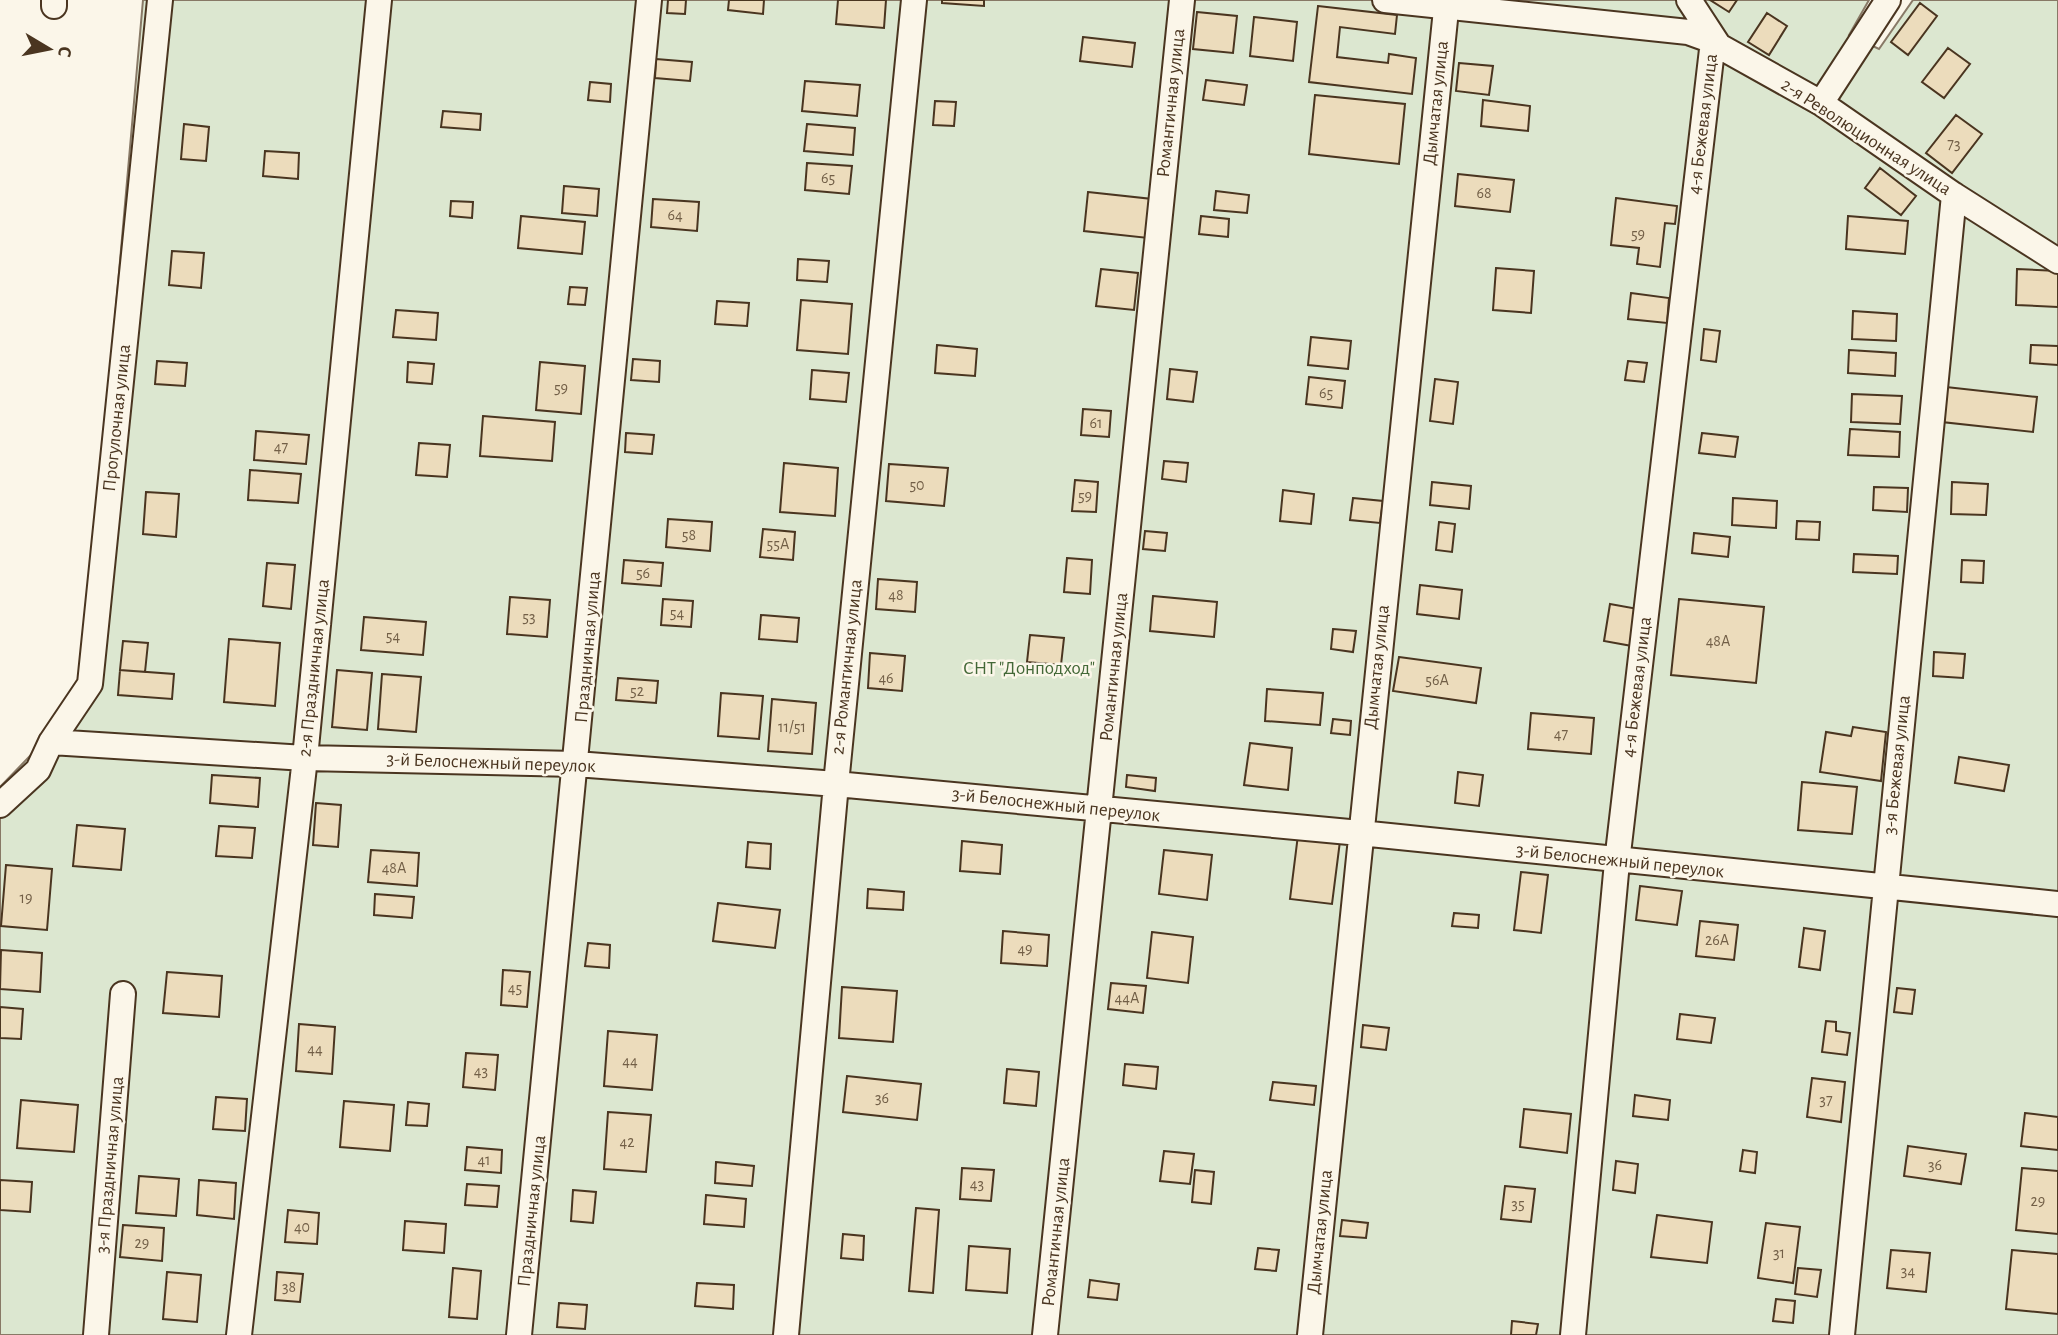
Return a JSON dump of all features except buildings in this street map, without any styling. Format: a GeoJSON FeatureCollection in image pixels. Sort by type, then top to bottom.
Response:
{"type":"FeatureCollection","features":[{"type":"Feature","properties":{"kind":"street","name":"Прогулочная улица"},"geometry":{"type":"LineString","coordinates":[[0,805],[38,770],[51,742],[90,684],[160,0]]}},
{"type":"Feature","properties":{"kind":"street","name":"2-я Праздничная улица"},"geometry":{"type":"LineString","coordinates":[[239,1335],[305,758],[379,0]]}},
{"type":"Feature","properties":{"kind":"street","name":"Праздничная улица"},"geometry":{"type":"LineString","coordinates":[[519,1335],[649,0]]}},
{"type":"Feature","properties":{"kind":"street","name":"2-я Романтичная улица"},"geometry":{"type":"LineString","coordinates":[[786,1335],[836,784],[914,0]]}},
{"type":"Feature","properties":{"kind":"street","name":"Романтичная улица"},"geometry":{"type":"LineString","coordinates":[[1045,1335],[1182,0]]}},
{"type":"Feature","properties":{"kind":"street"},"geometry":{"type":"LineString","coordinates":[[1385,0],[1446,3],[1688,32],[1713,41]]}},
{"type":"Feature","properties":{"kind":"street","name":"2-я Революционная улица"},"geometry":{"type":"LineString","coordinates":[[1689,0],[1713,41],[1821,103],[1954,195],[2058,261]]}},
{"type":"Feature","properties":{"kind":"street"},"geometry":{"type":"LineString","coordinates":[[1821,103],[1888,0]]}},
{"type":"Feature","properties":{"kind":"street","name":"Дымчатая улица"},"geometry":{"type":"LineString","coordinates":[[1310,1335],[1446,3]]}},
{"type":"Feature","properties":{"kind":"street","name":"4-я Бежевая улица"},"geometry":{"type":"LineString","coordinates":[[1573,1335],[1617,862],[1713,41]]}},
{"type":"Feature","properties":{"kind":"street","name":"3-я Бежевая улица"},"geometry":{"type":"LineString","coordinates":[[1842,1335],[1954,195]]}},
{"type":"Feature","properties":{"kind":"street","name":"3-й Белоснежный переулок"},"geometry":{"type":"LineString","coordinates":[[51,742],[305,758],[576,764],[836,784],[1360,833],[1617,862],[2058,904]]}},
{"type":"Feature","properties":{"kind":"street","name":"3-я Праздничная улица"},"geometry":{"type":"LineString","coordinates":[[96,1335],[124,994]]}},
{"type":"Feature","properties":{"kind":"green space","name":"СНТ \"Донподход\""},"geometry":{"type":"Polygon","coordinates":[[[143,0],[1869,0],[1849,35],[1879,49],[1913,0],[2058,0],[2058,1335],[0,1335],[0,787],[81,703],[143,0]]]}}]}
